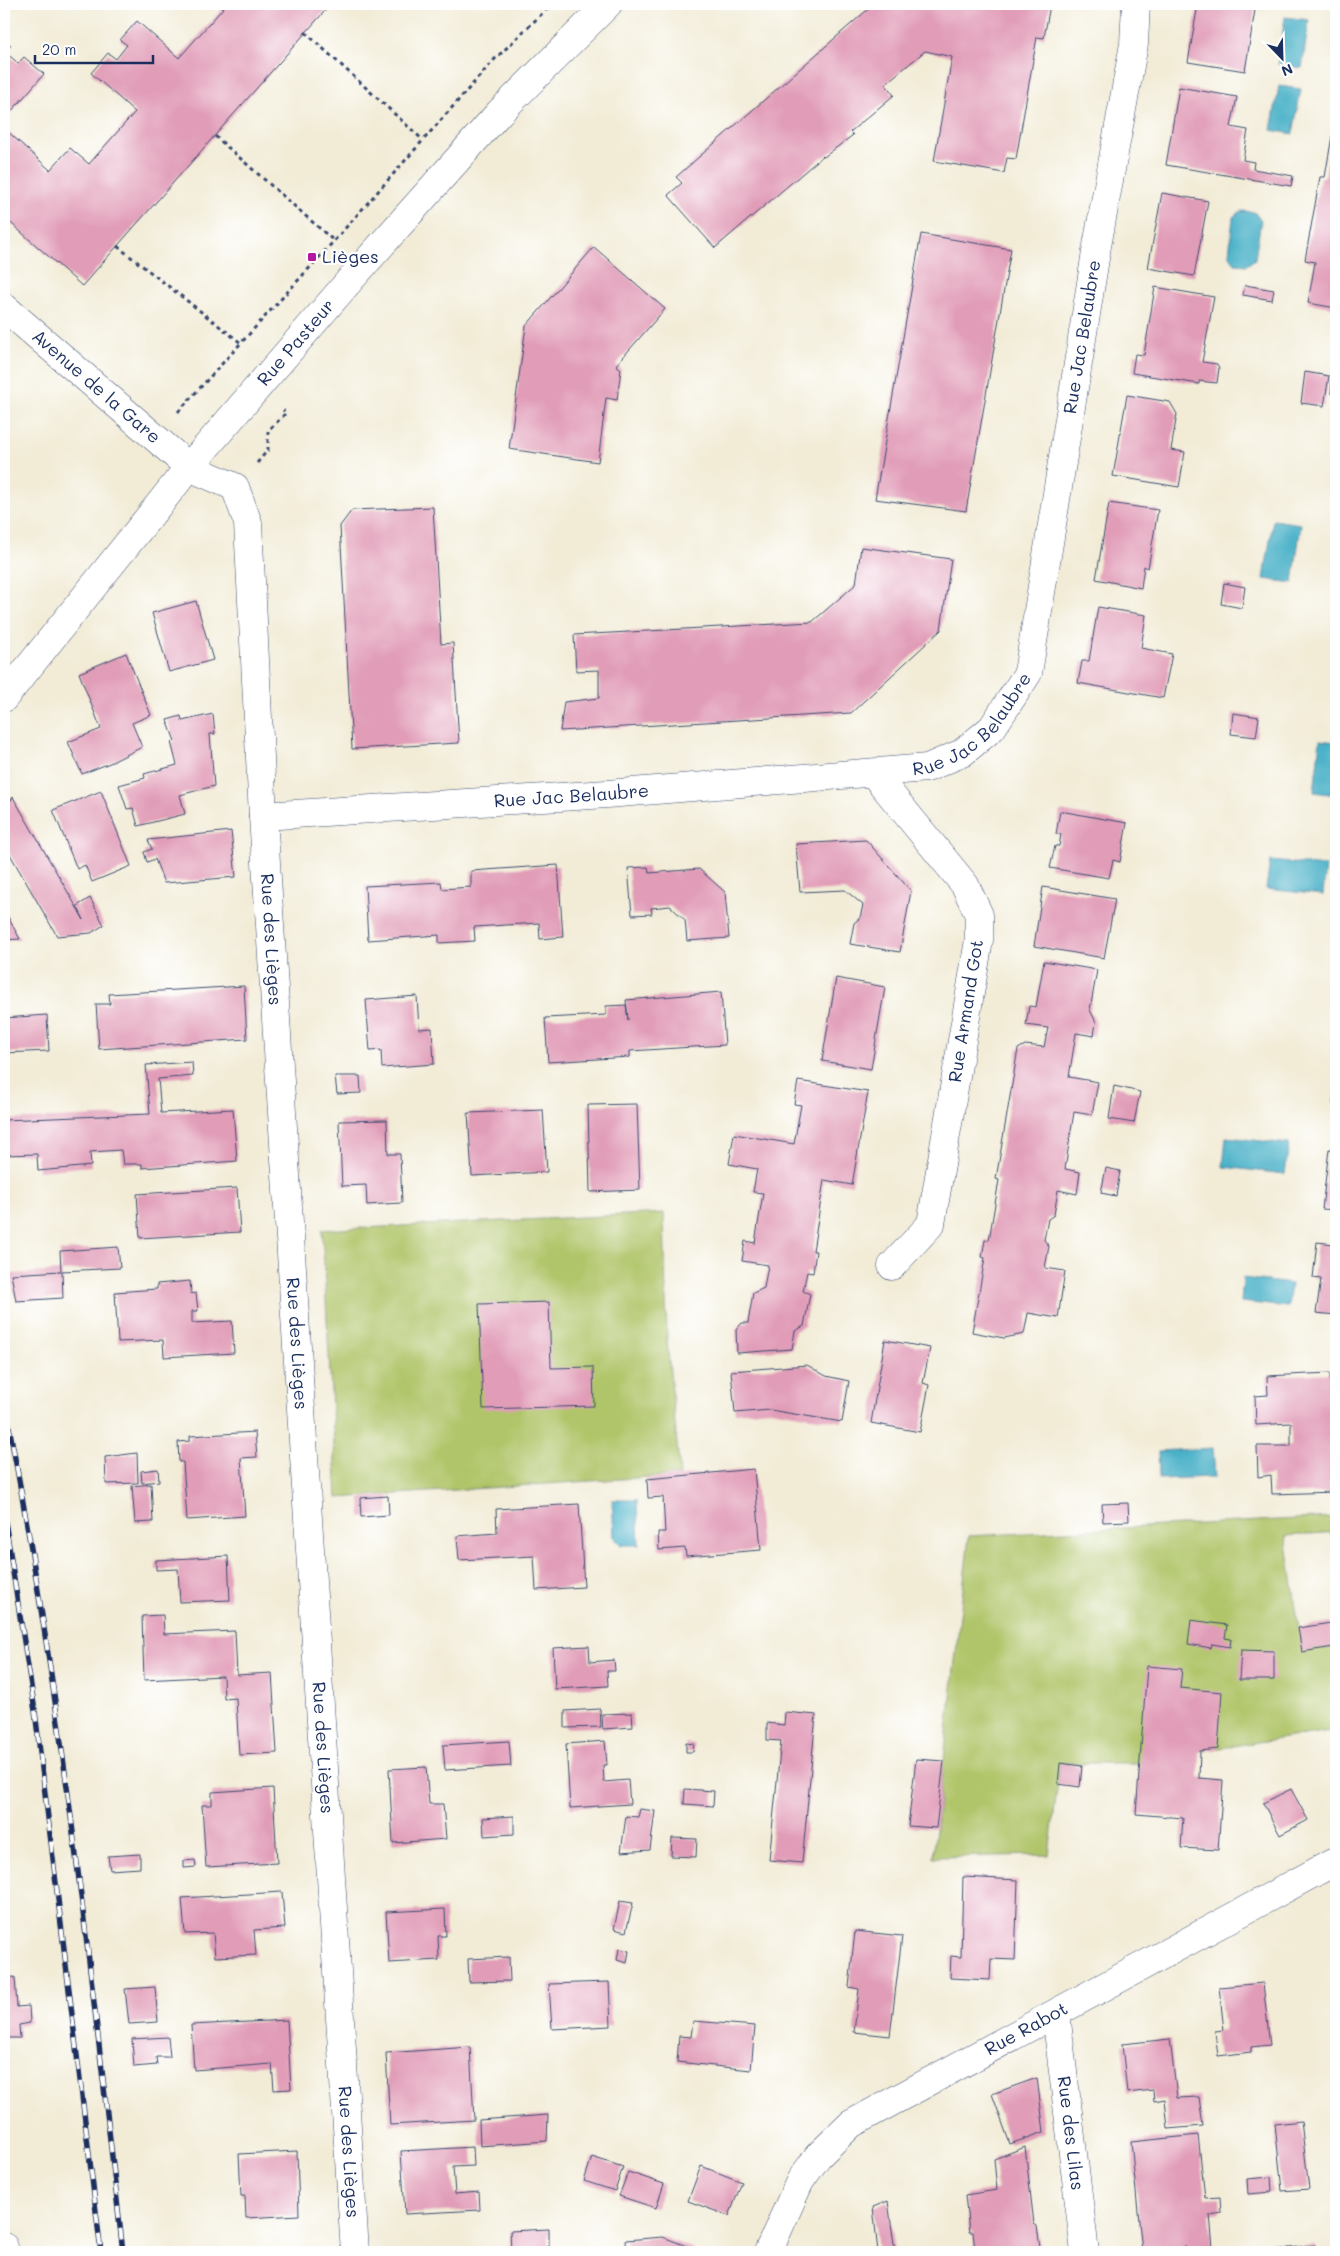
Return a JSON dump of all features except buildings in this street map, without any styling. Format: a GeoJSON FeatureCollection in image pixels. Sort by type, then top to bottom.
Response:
{"type":"FeatureCollection","features":[{"type":"Feature","properties":{"kind":"street","name":"Rue Pasteur"},"geometry":{"type":"LineString","coordinates":[[4,698],[189,467],[356,274],[499,113],[608,4]]}},
{"type":"Feature","properties":{"kind":"street","name":"Rue Jac Belaubre"},"geometry":{"type":"LineString","coordinates":[[263,816],[874,774],[927,768],[962,753],[992,728],[1028,673],[1097,246],[1134,44],[1136,4]]}},
{"type":"Feature","properties":{"kind":"street","name":"Avenue de la Gare"},"geometry":{"type":"LineString","coordinates":[[4,307],[189,467]]}},
{"type":"Feature","properties":{"kind":"street","name":"Rue des Lièges"},"geometry":{"type":"LineString","coordinates":[[189,467],[235,487],[248,523],[263,816],[354,2252]]}},
{"type":"Feature","properties":{"kind":"street","name":"Rue Armand Got"},"geometry":{"type":"LineString","coordinates":[[874,774],[965,885],[980,915],[978,940],[931,1224],[892,1266]]}},
{"type":"Feature","properties":{"kind":"street","name":"Rue Rabot"},"geometry":{"type":"LineString","coordinates":[[768,2252],[800,2181],[818,2156],[852,2124],[1336,1861]]}},
{"type":"Feature","properties":{"kind":"street","name":"Rue des Lilas"},"geometry":{"type":"LineString","coordinates":[[1056,2014],[1085,2252]]}},
{"type":"Feature","properties":{"kind":"street"},"geometry":{"type":"LineString","coordinates":[[4,2247],[4,2252]]}},
{"type":"Feature","properties":{"kind":"path"},"geometry":{"type":"LineString","coordinates":[[155,437],[334,241],[494,60],[552,4]]}},
{"type":"Feature","properties":{"kind":"path"},"geometry":{"type":"LineString","coordinates":[[306,32],[423,140]]}},
{"type":"Feature","properties":{"kind":"path"},"geometry":{"type":"LineString","coordinates":[[215,136],[334,241]]}},
{"type":"Feature","properties":{"kind":"path"},"geometry":{"type":"LineString","coordinates":[[117,246],[241,343]]}},
{"type":"Feature","properties":{"kind":"green space"},"geometry":{"type":"Polygon","coordinates":[[[664,1213],[667,1341],[680,1475],[337,1498],[322,1230],[664,1213]]]}},
{"type":"Feature","properties":{"kind":"green space"},"geometry":{"type":"Polygon","coordinates":[[[1336,1517],[1336,1532],[1286,1536],[1302,1651],[1336,1647],[1336,1730],[1200,1751],[1175,1749],[1140,1763],[1060,1763],[1049,1855],[933,1857],[969,1536],[1336,1517]]]}},
{"type":"Feature","properties":{"kind":"water"},"geometry":{"type":"Polygon","coordinates":[[[1285,17],[1309,20],[1302,68],[1278,64],[1285,17]]]}},
{"type":"Feature","properties":{"kind":"water"},"geometry":{"type":"Polygon","coordinates":[[[1279,86],[1301,89],[1293,134],[1271,130],[1279,86]]]}},
{"type":"Feature","properties":{"kind":"water"},"geometry":{"type":"Polygon","coordinates":[[[1241,211],[1254,212],[1261,220],[1255,259],[1247,265],[1235,264],[1229,254],[1233,217],[1241,211]]]}},
{"type":"Feature","properties":{"kind":"water"},"geometry":{"type":"Polygon","coordinates":[[[1273,520],[1301,524],[1293,583],[1264,579],[1273,520]]]}},
{"type":"Feature","properties":{"kind":"water"},"geometry":{"type":"Polygon","coordinates":[[[1320,740],[1336,742],[1336,795],[1314,792],[1320,740]]]}},
{"type":"Feature","properties":{"kind":"water"},"geometry":{"type":"Polygon","coordinates":[[[1270,861],[1326,866],[1323,895],[1266,889],[1270,861]]]}},
{"type":"Feature","properties":{"kind":"water"},"geometry":{"type":"Polygon","coordinates":[[[1226,1137],[1289,1144],[1285,1174],[1223,1167],[1226,1137]]]}},
{"type":"Feature","properties":{"kind":"water"},"geometry":{"type":"Polygon","coordinates":[[[1243,1278],[1291,1284],[1288,1307],[1241,1302],[1243,1278]]]}},
{"type":"Feature","properties":{"kind":"water"},"geometry":{"type":"Polygon","coordinates":[[[1213,1448],[1215,1477],[1159,1479],[1158,1451],[1213,1448]]]}},
{"type":"Feature","properties":{"kind":"water"},"geometry":{"type":"Polygon","coordinates":[[[612,1500],[637,1500],[639,1545],[621,1545],[614,1538],[612,1500]]]}},
{"type":"Feature","properties":{"kind":"railway"},"geometry":{"type":"LineString","coordinates":[[4,1401],[24,1507],[58,1719],[86,1932],[123,2252]]}},
{"type":"Feature","properties":{"kind":"railway"},"geometry":{"type":"LineString","coordinates":[[4,1515],[35,1711],[101,2252]]}},
{"type":"Feature","properties":{"kind":"place","name":"Lièges"},"geometry":{"type":"Point","coordinates":[312,257]}}]}
